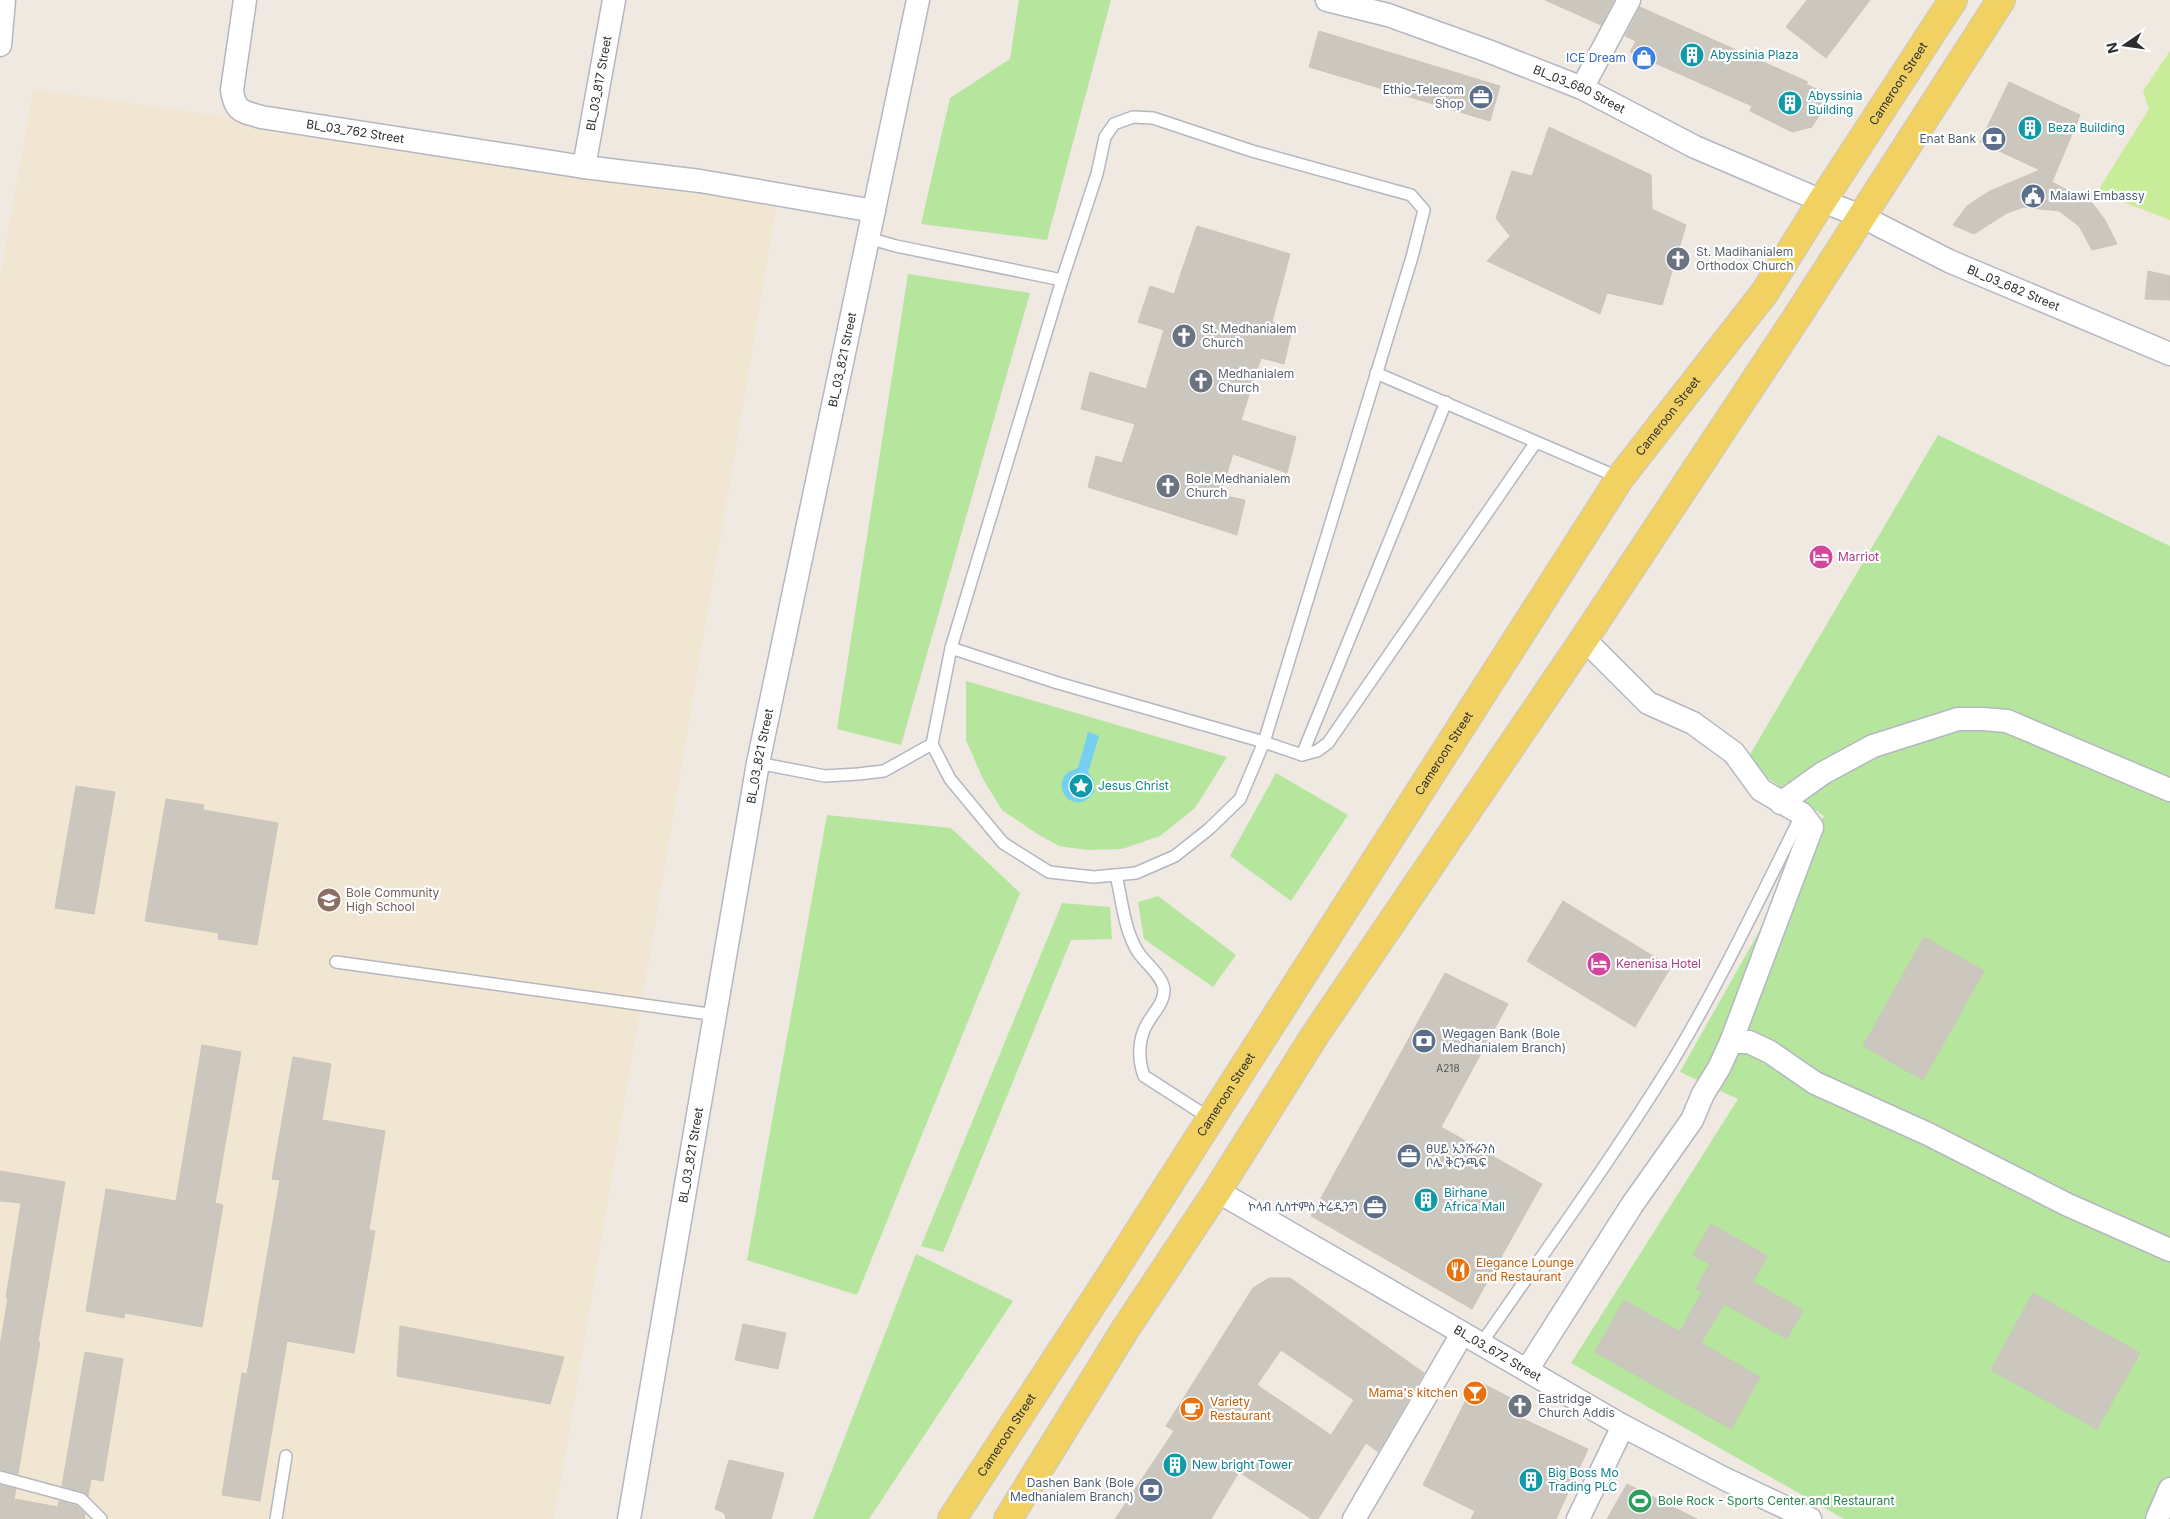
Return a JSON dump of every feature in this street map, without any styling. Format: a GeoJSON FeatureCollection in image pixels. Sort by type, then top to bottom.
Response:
{"type":"FeatureCollection","features":[{"type":"Feature","properties":{"kind":"main road","name":"Cameroon Street"},"geometry":{"type":"LineString","coordinates":[[952,1519],[1211,1119],[1620,478],[1765,292],[1953,0]]}},
{"type":"Feature","properties":{"kind":"main road"},"geometry":{"type":"LineString","coordinates":[[1008,1519],[1126,1328],[1217,1191],[1315,1035],[1584,639],[1795,320],[2001,0]]}},
{"type":"Feature","properties":{"kind":"main road"},"geometry":{"type":"LineString","coordinates":[[1282,1007],[1315,1035]]}},
{"type":"Feature","properties":{"kind":"street"},"geometry":{"type":"LineString","coordinates":[[0,46],[4,0]]}},
{"type":"Feature","properties":{"kind":"street","name":"BL_03_762 Street"},"geometry":{"type":"LineString","coordinates":[[244,0],[232,90],[234,103],[240,110],[261,117],[584,168]]}},
{"type":"Feature","properties":{"kind":"street","name":"BL_03_817 Street"},"geometry":{"type":"LineString","coordinates":[[584,168],[614,0]]}},
{"type":"Feature","properties":{"kind":"street","name":"BL_03_821 Street"},"geometry":{"type":"LineString","coordinates":[[629,1519],[758,763],[918,0]]}},
{"type":"Feature","properties":{"kind":"street","name":"BL_03_680 Street"},"geometry":{"type":"LineString","coordinates":[[1327,0],[1388,15],[1488,51],[1582,88],[1694,147],[1861,216]]}},
{"type":"Feature","properties":{"kind":"street"},"geometry":{"type":"LineString","coordinates":[[1582,88],[1629,0]]}},
{"type":"Feature","properties":{"kind":"street"},"geometry":{"type":"LineString","coordinates":[[584,168],[700,181],[874,211]]}},
{"type":"Feature","properties":{"kind":"street","name":"BL_03_682 Street"},"geometry":{"type":"LineString","coordinates":[[1861,216],[1948,261],[2170,354]]}},
{"type":"Feature","properties":{"kind":"street"},"geometry":{"type":"LineString","coordinates":[[1527,1370],[1632,1205],[1692,1120],[1703,1094],[1719,1068],[1731,1042],[1812,828],[1802,814],[1761,790],[1734,753],[1693,723],[1648,703],[1584,639]]}},
{"type":"Feature","properties":{"kind":"street"},"geometry":{"type":"LineString","coordinates":[[1781,803],[1823,773],[1873,746],[1958,719],[1983,718],[2007,721],[2170,790]]}},
{"type":"Feature","properties":{"kind":"street"},"geometry":{"type":"LineString","coordinates":[[1731,1042],[1749,1042],[1770,1052],[1815,1084],[1928,1134],[2068,1205],[2170,1250]]}},
{"type":"Feature","properties":{"kind":"street","name":"BL_03_672 Street"},"geometry":{"type":"LineString","coordinates":[[1217,1191],[1623,1426],[1726,1480],[1810,1519]]}},
{"type":"Feature","properties":{"kind":"street"},"geometry":{"type":"LineString","coordinates":[[1354,1519],[1471,1339]]}},
{"type":"Feature","properties":{"kind":"street"},"geometry":{"type":"LineString","coordinates":[[1578,1519],[1623,1426]]}},
{"type":"Feature","properties":{"kind":"street"},"geometry":{"type":"LineString","coordinates":[[2157,1519],[2170,1490]]}},
{"type":"Feature","properties":{"kind":"lane"},"geometry":{"type":"LineString","coordinates":[[1133,117],[1153,118],[1252,152],[1411,195],[1424,210],[1415,248],[1264,742],[1240,799],[1210,829],[1175,856],[1136,873],[1094,877],[1049,872],[1003,843],[950,780],[932,744],[951,648],[1062,280],[1097,174],[1105,136],[1114,124],[1133,117]]}},
{"type":"Feature","properties":{"kind":"lane"},"geometry":{"type":"LineString","coordinates":[[868,238],[896,246],[1062,280]]}},
{"type":"Feature","properties":{"kind":"lane"},"geometry":{"type":"LineString","coordinates":[[1376,373],[1620,478]]}},
{"type":"Feature","properties":{"kind":"lane"},"geometry":{"type":"LineString","coordinates":[[1302,755],[1446,402]]}},
{"type":"Feature","properties":{"kind":"lane"},"geometry":{"type":"LineString","coordinates":[[951,648],[1058,683],[1264,742],[1302,755],[1317,751],[1328,743],[1536,442]]}},
{"type":"Feature","properties":{"kind":"lane"},"geometry":{"type":"LineString","coordinates":[[758,763],[825,776],[884,772],[932,744]]}},
{"type":"Feature","properties":{"kind":"lane"},"geometry":{"type":"LineString","coordinates":[[1471,1339],[1622,1138],[1671,1062],[1725,970],[1802,814]]}},
{"type":"Feature","properties":{"kind":"lane"},"geometry":{"type":"LineString","coordinates":[[1116,875],[1129,936],[1138,952],[1163,984],[1164,992],[1162,999],[1146,1025],[1139,1052],[1144,1076],[1211,1119]]}},
{"type":"Feature","properties":{"kind":"lane"},"geometry":{"type":"LineString","coordinates":[[336,962],[716,1015]]}},
{"type":"Feature","properties":{"kind":"lane"},"geometry":{"type":"LineString","coordinates":[[276,1519],[286,1456]]}},
{"type":"Feature","properties":{"kind":"lane"},"geometry":{"type":"LineString","coordinates":[[0,1477],[81,1499],[101,1519]]}},
{"type":"Feature","properties":{"kind":"shaded area","name":"Bole Community High School"},"geometry":{"type":"Polygon","coordinates":[[[33,89],[778,197],[554,1519],[0,1519],[0,281],[33,89]]]}},
{"type":"Feature","properties":{"kind":"green space"},"geometry":{"type":"Polygon","coordinates":[[[1019,0],[1111,0],[1047,240],[921,224],[950,98],[1010,59],[1019,0]]]}},
{"type":"Feature","properties":{"kind":"green space"},"geometry":{"type":"Polygon","coordinates":[[[2170,51],[2170,220],[2097,192],[2149,109],[2143,91],[2170,51]]]}},
{"type":"Feature","properties":{"kind":"green space"},"geometry":{"type":"Polygon","coordinates":[[[908,274],[1030,293],[901,745],[837,729],[908,274]]]}},
{"type":"Feature","properties":{"kind":"green space"},"geometry":{"type":"Polygon","coordinates":[[[1938,435],[2170,546],[2170,1519],[1844,1519],[1571,1363],[1738,1099],[1680,1072],[1824,816],[1745,763],[1938,435]]]}},
{"type":"Feature","properties":{"kind":"green space"},"geometry":{"type":"Polygon","coordinates":[[[966,681],[1227,757],[1195,808],[1160,836],[1122,849],[1086,850],[1059,846],[1002,810],[983,779],[966,740],[966,681]]]}},
{"type":"Feature","properties":{"kind":"green space"},"geometry":{"type":"Polygon","coordinates":[[[1276,773],[1348,815],[1291,901],[1230,856],[1276,773]]]}},
{"type":"Feature","properties":{"kind":"green space"},"geometry":{"type":"Polygon","coordinates":[[[827,815],[951,828],[1020,893],[857,1295],[747,1260],[827,815]]]}},
{"type":"Feature","properties":{"kind":"green space"},"geometry":{"type":"Polygon","coordinates":[[[1158,896],[1236,955],[1213,987],[1144,939],[1138,902],[1158,896]]]}},
{"type":"Feature","properties":{"kind":"green space"},"geometry":{"type":"Polygon","coordinates":[[[1062,903],[1110,907],[1112,939],[1071,940],[943,1252],[921,1246],[1062,903]]]}},
{"type":"Feature","properties":{"kind":"green space"},"geometry":{"type":"Polygon","coordinates":[[[916,1254],[1013,1301],[869,1519],[813,1519],[916,1254]]]}},
{"type":"Feature","properties":{"kind":"water"},"geometry":{"type":"Polygon","coordinates":[[[1088,732],[1099,736],[1088,772],[1094,781],[1094,792],[1086,800],[1078,802],[1070,800],[1065,795],[1062,788],[1062,780],[1067,773],[1078,768],[1088,732]]]}},
{"type":"Feature","properties":{"kind":"building"},"geometry":{"type":"Polygon","coordinates":[[[1545,0],[1614,0],[1601,25],[1545,0]]]}},
{"type":"Feature","properties":{"kind":"building"},"geometry":{"type":"Polygon","coordinates":[[[1807,0],[1870,0],[1826,58],[1786,27],[1807,0]]]}},
{"type":"Feature","properties":{"kind":"building"},"geometry":{"type":"Polygon","coordinates":[[[1640,7],[1808,82],[1806,84],[1831,96],[1812,127],[1792,132],[1750,111],[1752,106],[1630,52],[1636,41],[1625,36],[1640,7]]]}},
{"type":"Feature","properties":{"kind":"building"},"geometry":{"type":"Polygon","coordinates":[[[1319,31],[1500,86],[1490,121],[1309,67],[1319,31]]]}},
{"type":"Feature","properties":{"kind":"building"},"geometry":{"type":"Polygon","coordinates":[[[2009,82],[2080,115],[2052,182],[2093,204],[2105,220],[2117,244],[2092,250],[2079,226],[2059,211],[2024,207],[2007,213],[1974,234],[1953,225],[1967,206],[1990,191],[2040,170],[1980,142],[2009,82]]]}},
{"type":"Feature","properties":{"kind":"building"},"geometry":{"type":"Polygon","coordinates":[[[1549,127],[1651,175],[1652,209],[1686,225],[1662,305],[1607,293],[1600,314],[1487,261],[1510,236],[1496,218],[1512,171],[1532,176],[1549,127]]]}},
{"type":"Feature","properties":{"kind":"building","name":"Medhanialem Church"},"geometry":{"type":"Polygon","coordinates":[[[1197,226],[1290,254],[1272,322],[1292,329],[1284,364],[1261,358],[1241,420],[1296,437],[1287,473],[1233,454],[1220,495],[1245,500],[1237,535],[1088,487],[1096,456],[1122,463],[1135,424],[1081,409],[1090,372],[1146,389],[1164,330],[1138,322],[1150,286],[1174,294],[1197,226]]]}},
{"type":"Feature","properties":{"kind":"building"},"geometry":{"type":"Polygon","coordinates":[[[2148,271],[2170,276],[2170,300],[2145,299],[2148,271]]]}},
{"type":"Feature","properties":{"kind":"building"},"geometry":{"type":"Polygon","coordinates":[[[76,786],[115,792],[94,914],[55,908],[76,786]]]}},
{"type":"Feature","properties":{"kind":"building"},"geometry":{"type":"Polygon","coordinates":[[[166,799],[204,805],[203,810],[278,823],[257,945],[218,939],[219,933],[145,921],[166,799]]]}},
{"type":"Feature","properties":{"kind":"building","name":"Kenenisa Hotel"},"geometry":{"type":"Polygon","coordinates":[[[1563,901],[1671,967],[1635,1027],[1527,961],[1563,901]]]}},
{"type":"Feature","properties":{"kind":"building"},"geometry":{"type":"Polygon","coordinates":[[[1924,937],[1984,971],[1923,1080],[1863,1046],[1924,937]]]}},
{"type":"Feature","properties":{"kind":"building","name":"Birhane Africa Mall"},"geometry":{"type":"Polygon","coordinates":[[[1445,973],[1508,1004],[1441,1127],[1542,1184],[1472,1309],[1311,1216],[1445,973]]]}},
{"type":"Feature","properties":{"kind":"building"},"geometry":{"type":"Polygon","coordinates":[[[202,1045],[241,1052],[215,1203],[223,1205],[202,1327],[125,1313],[124,1318],[86,1311],[106,1189],[176,1201],[202,1045]]]}},
{"type":"Feature","properties":{"kind":"building"},"geometry":{"type":"Polygon","coordinates":[[[293,1057],[331,1064],[322,1120],[385,1131],[369,1230],[375,1231],[354,1353],[287,1341],[260,1501],[222,1495],[242,1373],[247,1374],[280,1180],[272,1179],[293,1057]]]}},
{"type":"Feature","properties":{"kind":"building"},"geometry":{"type":"Polygon","coordinates":[[[0,1171],[65,1182],[18,1474],[0,1470],[0,1346],[21,1203],[0,1201],[0,1171]]]}},
{"type":"Feature","properties":{"kind":"building"},"geometry":{"type":"Polygon","coordinates":[[[1711,1224],[1767,1256],[1753,1282],[1803,1310],[1787,1339],[1724,1304],[1701,1343],[1760,1377],[1731,1429],[1595,1352],[1624,1300],[1680,1332],[1702,1291],[1696,1288],[1710,1264],[1693,1255],[1711,1224]]]}},
{"type":"Feature","properties":{"kind":"building"},"geometry":{"type":"Polygon","coordinates":[[[1269,1278],[1290,1278],[1424,1373],[1378,1452],[1366,1443],[1318,1519],[1312,1519],[1239,1472],[1211,1519],[1115,1519],[1174,1431],[1166,1426],[1253,1288],[1269,1278]],[[1281,1350],[1257,1385],[1331,1435],[1354,1400],[1281,1350]]]}},
{"type":"Feature","properties":{"kind":"building"},"geometry":{"type":"Polygon","coordinates":[[[2033,1293],[2140,1353],[2097,1429],[1991,1370],[2033,1293]]]}},
{"type":"Feature","properties":{"kind":"building"},"geometry":{"type":"Polygon","coordinates":[[[743,1324],[786,1333],[778,1369],[735,1360],[743,1324]]]}},
{"type":"Feature","properties":{"kind":"building"},"geometry":{"type":"Polygon","coordinates":[[[400,1326],[564,1357],[550,1404],[397,1376],[400,1326]]]}},
{"type":"Feature","properties":{"kind":"building"},"geometry":{"type":"Polygon","coordinates":[[[85,1352],[123,1359],[103,1481],[91,1479],[88,1496],[83,1492],[62,1486],[85,1352]]]}},
{"type":"Feature","properties":{"kind":"building"},"geometry":{"type":"Polygon","coordinates":[[[1476,1380],[1524,1405],[1519,1417],[1588,1449],[1556,1519],[1471,1519],[1475,1511],[1423,1485],[1476,1380]]]}},
{"type":"Feature","properties":{"kind":"building"},"geometry":{"type":"Polygon","coordinates":[[[729,1460],[784,1473],[771,1519],[726,1519],[724,1513],[715,1509],[729,1460]]]}},
{"type":"Feature","properties":{"kind":"building","name":"Bole Rock - Sports Center and Restaurant"},"geometry":{"type":"Polygon","coordinates":[[[1627,1484],[1697,1519],[1607,1519],[1627,1484]]]}},
{"type":"Feature","properties":{"kind":"building"},"geometry":{"type":"Polygon","coordinates":[[[0,1485],[16,1489],[14,1499],[58,1507],[59,1501],[77,1506],[85,1514],[84,1519],[0,1519],[0,1485]]]}},
{"type":"Feature","properties":{"kind":"place","name":"Abyssinia Plaza"},"geometry":{"type":"Point","coordinates":[1692,55]}},
{"type":"Feature","properties":{"kind":"place","name":"ICE Dream"},"geometry":{"type":"Point","coordinates":[1644,58]}},
{"type":"Feature","properties":{"kind":"place","name":"Ethio-Telecom Shop"},"geometry":{"type":"Point","coordinates":[1481,97]}},
{"type":"Feature","properties":{"kind":"place","name":"Abyssinia Building"},"geometry":{"type":"Point","coordinates":[1790,103]}},
{"type":"Feature","properties":{"kind":"place","name":"Beza Building"},"geometry":{"type":"Point","coordinates":[2030,128]}},
{"type":"Feature","properties":{"kind":"place","name":"Enat Bank"},"geometry":{"type":"Point","coordinates":[1994,139]}},
{"type":"Feature","properties":{"kind":"place","name":"Malawi Embassy"},"geometry":{"type":"Point","coordinates":[2033,196]}},
{"type":"Feature","properties":{"kind":"place","name":"St. Madihanialem Orthodox Church"},"geometry":{"type":"Point","coordinates":[1678,259]}},
{"type":"Feature","properties":{"kind":"place","name":"St. Medhanialem Church"},"geometry":{"type":"Point","coordinates":[1184,336]}},
{"type":"Feature","properties":{"kind":"place","name":"Medhanialem Church"},"geometry":{"type":"Point","coordinates":[1201,381]}},
{"type":"Feature","properties":{"kind":"place","name":"Bole Medhanialem Church"},"geometry":{"type":"Point","coordinates":[1168,486]}},
{"type":"Feature","properties":{"kind":"place","name":"Marriot"},"geometry":{"type":"Point","coordinates":[1821,557]}},
{"type":"Feature","properties":{"kind":"place","name":"Jesus Christ"},"geometry":{"type":"Point","coordinates":[1081,786]}},
{"type":"Feature","properties":{"kind":"place","name":"Bole Community High School"},"geometry":{"type":"Point","coordinates":[329,900]}},
{"type":"Feature","properties":{"kind":"place","name":"Kenenisa Hotel"},"geometry":{"type":"Point","coordinates":[1599,964]}},
{"type":"Feature","properties":{"kind":"place","name":"Wegagen Bank (Bole Medhanialem Branch)"},"geometry":{"type":"Point","coordinates":[1424,1041]}},
{"type":"Feature","properties":{"kind":"place","name":"ፀሀይ ኢንሹራንስ ቦሌ ቅርንጫፍ"},"geometry":{"type":"Point","coordinates":[1409,1156]}},
{"type":"Feature","properties":{"kind":"place","name":"Birhane Africa Mall"},"geometry":{"type":"Point","coordinates":[1426,1200]}},
{"type":"Feature","properties":{"kind":"place","name":"ኮላብ ሲስተምስ ትሬዲንግ"},"geometry":{"type":"Point","coordinates":[1375,1207]}},
{"type":"Feature","properties":{"kind":"place","name":"Elegance Lounge and Restaurant"},"geometry":{"type":"Point","coordinates":[1458,1270]}},
{"type":"Feature","properties":{"kind":"place","name":"Mama's kitchen"},"geometry":{"type":"Point","coordinates":[1475,1393]}},
{"type":"Feature","properties":{"kind":"place","name":"Eastridge Church Addis"},"geometry":{"type":"Point","coordinates":[1520,1406]}},
{"type":"Feature","properties":{"kind":"place","name":"Variety Restaurant"},"geometry":{"type":"Point","coordinates":[1192,1409]}},
{"type":"Feature","properties":{"kind":"place","name":"New bright Tower"},"geometry":{"type":"Point","coordinates":[1175,1465]}},
{"type":"Feature","properties":{"kind":"place","name":"Big Boss Mo Trading PLC"},"geometry":{"type":"Point","coordinates":[1531,1480]}},
{"type":"Feature","properties":{"kind":"place","name":"Dashen Bank (Bole Medhanialem Branch)"},"geometry":{"type":"Point","coordinates":[1151,1490]}},
{"type":"Feature","properties":{"kind":"place","name":"Bole Rock - Sports Center and Restaurant"},"geometry":{"type":"Point","coordinates":[1640,1501]}}]}
